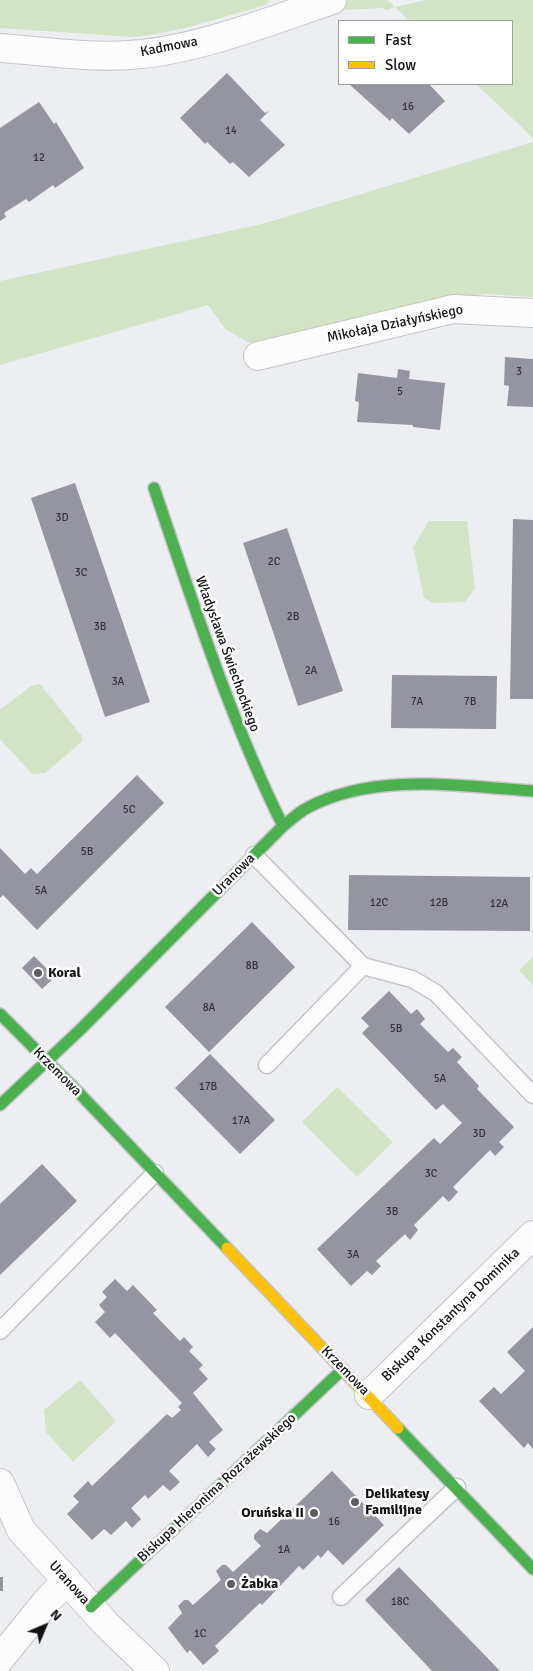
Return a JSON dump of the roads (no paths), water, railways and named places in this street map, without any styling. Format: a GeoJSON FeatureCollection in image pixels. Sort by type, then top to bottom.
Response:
{"type":"FeatureCollection","features":[{"type":"Feature","properties":{"kind":"street","name":"Kadmowa"},"geometry":{"type":"LineString","coordinates":[[0,48],[110,55],[129,55],[166,50],[267,22],[332,0]]}},
{"type":"Feature","properties":{"kind":"street","name":"Mikołaja Działyńskiego"},"geometry":{"type":"LineString","coordinates":[[258,356],[453,309],[533,313]]}},
{"type":"Feature","properties":{"kind":"street","name":"Władysława Świechockiego"},"geometry":{"type":"LineString","coordinates":[[154,488],[216,677],[259,782],[283,826]]}},
{"type":"Feature","properties":{"kind":"street","name":"Uranowa"},"geometry":{"type":"LineString","coordinates":[[0,1105],[82,1028],[283,826],[307,808],[326,800],[383,786],[533,791]]}},
{"type":"Feature","properties":{"kind":"street","name":"Krzemowa"},"geometry":{"type":"LineString","coordinates":[[0,1014],[369,1395],[533,1569]]}},
{"type":"Feature","properties":{"kind":"street","name":"Biskupa Konstantyna Dominika"},"geometry":{"type":"LineString","coordinates":[[369,1395],[533,1235]]}},
{"type":"Feature","properties":{"kind":"street","name":"Biskupa Hieronima Rozrażewskiego"},"geometry":{"type":"LineString","coordinates":[[91,1607],[343,1369]]}},
{"type":"Feature","properties":{"kind":"street","name":"Uranowa"},"geometry":{"type":"LineString","coordinates":[[0,1483],[21,1530],[91,1607],[155,1671]]}},
{"type":"Feature","properties":{"kind":"street"},"geometry":{"type":"LineString","coordinates":[[0,1659],[46,1602],[67,1580]]}},
{"type":"Feature","properties":{"kind":"lane"},"geometry":{"type":"LineString","coordinates":[[254,855],[362,966],[412,978],[436,993],[533,1095]]}},
{"type":"Feature","properties":{"kind":"lane"},"geometry":{"type":"LineString","coordinates":[[267,1065],[362,966]]}},
{"type":"Feature","properties":{"kind":"lane"},"geometry":{"type":"LineString","coordinates":[[0,1331],[155,1173]]}},
{"type":"Feature","properties":{"kind":"lane"},"geometry":{"type":"LineString","coordinates":[[340,1597],[457,1487]]}},
{"type":"Feature","properties":{"kind":"place","name":"Koral"},"geometry":{"type":"Point","coordinates":[38,973]}},
{"type":"Feature","properties":{"kind":"place","name":"Delikatesy Familijne"},"geometry":{"type":"Point","coordinates":[355,1502]}},
{"type":"Feature","properties":{"kind":"place","name":"Oruńska II"},"geometry":{"type":"Point","coordinates":[314,1513]}},
{"type":"Feature","properties":{"kind":"place","name":"Żabka"},"geometry":{"type":"Point","coordinates":[231,1584]}}]}
